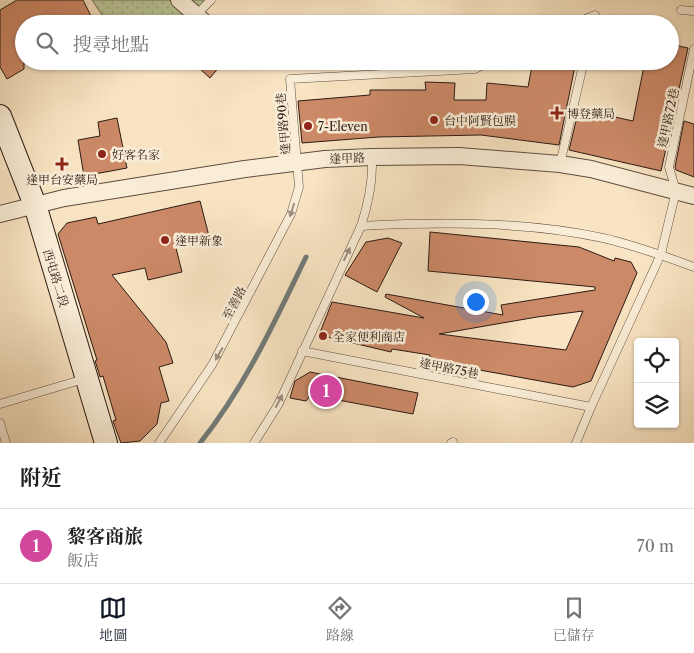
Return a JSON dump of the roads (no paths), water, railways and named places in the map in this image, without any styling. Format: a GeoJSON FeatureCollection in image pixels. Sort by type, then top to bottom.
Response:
{"type":"FeatureCollection","features":[{"type":"Feature","properties":{"kind":"street"},"geometry":{"type":"LineString","coordinates":[[178,0],[191,15]]}},
{"type":"Feature","properties":{"kind":"street","name":"西屯路二段"},"geometry":{"type":"LineString","coordinates":[[0,116],[35,205],[106,443]]}},
{"type":"Feature","properties":{"kind":"street","name":"逢甲路"},"geometry":{"type":"LineString","coordinates":[[0,214],[35,205],[297,162],[372,157],[459,156],[560,164],[694,196]]}},
{"type":"Feature","properties":{"kind":"lane"},"geometry":{"type":"LineString","coordinates":[[199,15],[211,0]]}},
{"type":"Feature","properties":{"kind":"lane"},"geometry":{"type":"LineString","coordinates":[[681,10],[694,11]]}},
{"type":"Feature","properties":{"kind":"lane","name":"逢甲路72巷"},"geometry":{"type":"LineString","coordinates":[[676,191],[670,168],[694,49]]}},
{"type":"Feature","properties":{"kind":"lane","name":"逢甲路90巷"},"geometry":{"type":"LineString","coordinates":[[297,162],[290,79],[457,70]]}},
{"type":"Feature","properties":{"kind":"lane"},"geometry":{"type":"LineString","coordinates":[[560,164],[582,70]]}},
{"type":"Feature","properties":{"kind":"lane"},"geometry":{"type":"LineString","coordinates":[[254,443],[278,405],[361,226],[369,203],[373,179],[372,157]]}},
{"type":"Feature","properties":{"kind":"lane","name":"至善路"},"geometry":{"type":"LineString","coordinates":[[159,443],[212,366],[280,239],[291,214],[299,187],[297,162]]}},
{"type":"Feature","properties":{"kind":"lane"},"geometry":{"type":"LineString","coordinates":[[576,443],[660,254],[676,191]]}},
{"type":"Feature","properties":{"kind":"lane"},"geometry":{"type":"LineString","coordinates":[[361,226],[429,223],[516,226],[604,238],[660,254],[694,267]]}},
{"type":"Feature","properties":{"kind":"lane","name":"逢甲路75巷"},"geometry":{"type":"LineString","coordinates":[[302,351],[591,407]]}},
{"type":"Feature","properties":{"kind":"lane"},"geometry":{"type":"LineString","coordinates":[[0,404],[87,378]]}},
{"type":"Feature","properties":{"kind":"lane"},"geometry":{"type":"LineString","coordinates":[[0,423],[6,443]]}},
{"type":"Feature","properties":{"kind":"waterway"},"geometry":{"type":"LineString","coordinates":[[200,443],[216,422],[245,376],[271,329],[306,257]]}},
{"type":"Feature","properties":{"kind":"place","name":"博登藥局"},"geometry":{"type":"Point","coordinates":[557,113]}},
{"type":"Feature","properties":{"kind":"place","name":"台中阿賢包膜"},"geometry":{"type":"Point","coordinates":[434,120]}},
{"type":"Feature","properties":{"kind":"place","name":"7-Eleven"},"geometry":{"type":"Point","coordinates":[308,126]}},
{"type":"Feature","properties":{"kind":"place","name":"好客名家"},"geometry":{"type":"Point","coordinates":[102,154]}},
{"type":"Feature","properties":{"kind":"place","name":"逢甲台安藥局"},"geometry":{"type":"Point","coordinates":[62,164]}},
{"type":"Feature","properties":{"kind":"place","name":"逢甲新象"},"geometry":{"type":"Point","coordinates":[165,240]}},
{"type":"Feature","properties":{"kind":"place","name":"全家便利商店"},"geometry":{"type":"Point","coordinates":[323,336]}},
{"type":"Feature","properties":{"kind":"place","name":"黎客商旅"},"geometry":{"type":"Point","coordinates":[326,391]}}]}
